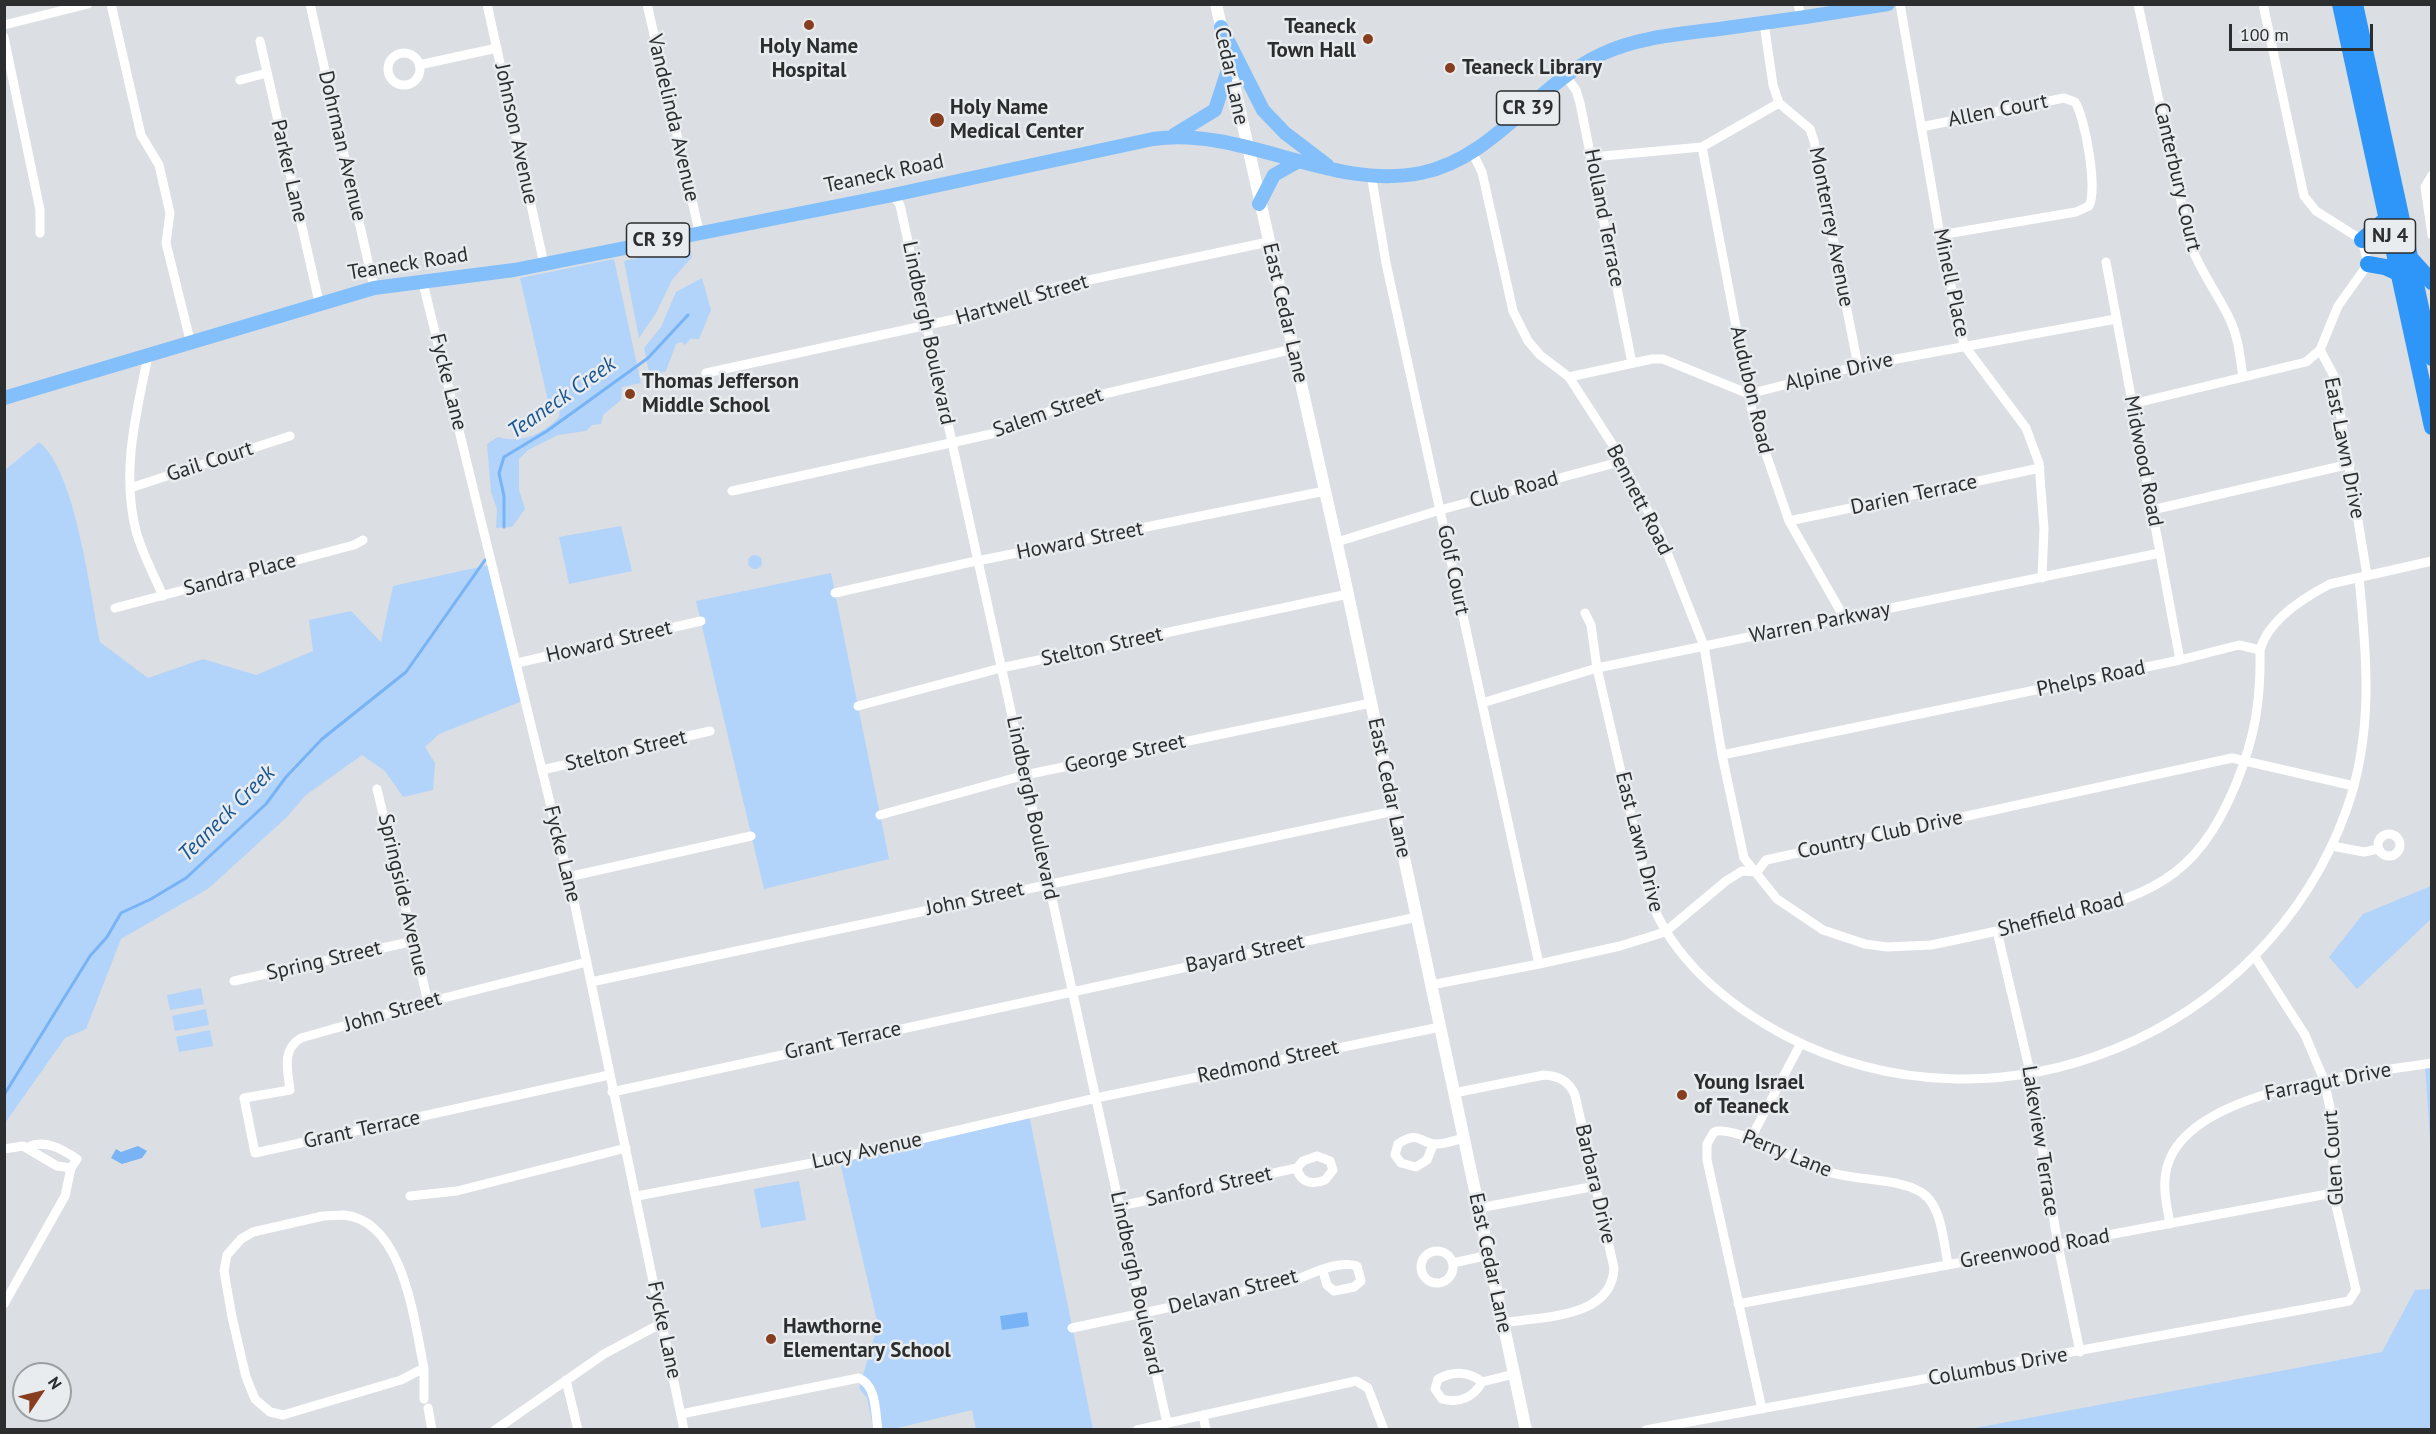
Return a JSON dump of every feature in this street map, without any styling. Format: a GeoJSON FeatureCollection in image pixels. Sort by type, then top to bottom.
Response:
{"type":"FeatureCollection","features":[{"type":"Feature","properties":{"kind":"highway"},"geometry":{"type":"LineString","coordinates":[[2328,4],[2349,46]]}},
{"type":"Feature","properties":{"kind":"highway","name":"NJ 4"},"geometry":{"type":"LineString","coordinates":[[2340,4],[2432,427]]}},
{"type":"Feature","properties":{"kind":"highway","name":"NJ 4"},"geometry":{"type":"LineString","coordinates":[[2355,4],[2431,357]]}},
{"type":"Feature","properties":{"kind":"highway"},"geometry":{"type":"LineString","coordinates":[[2362,240],[2386,219]]}},
{"type":"Feature","properties":{"kind":"highway"},"geometry":{"type":"LineString","coordinates":[[2410,257],[2432,282]]}},
{"type":"Feature","properties":{"kind":"highway"},"geometry":{"type":"LineString","coordinates":[[2368,264],[2382,266],[2398,273]]}},
{"type":"Feature","properties":{"kind":"main road","name":"Teaneck Road"},"geometry":{"type":"LineString","coordinates":[[4,398],[191,344],[319,302],[374,288],[423,283],[544,264],[699,231],[893,195],[1086,152],[1170,137],[1200,137],[1331,168],[1371,174],[1422,173],[1442,167],[1472,152],[1566,78],[1598,56],[1626,45],[1764,23],[1800,11],[1888,4]]}},
{"type":"Feature","properties":{"kind":"main road"},"geometry":{"type":"LineString","coordinates":[[1221,27],[1252,93],[1268,116],[1292,139],[1331,168]]}},
{"type":"Feature","properties":{"kind":"main road"},"geometry":{"type":"LineString","coordinates":[[1170,137],[1215,110],[1229,67]]}},
{"type":"Feature","properties":{"kind":"main road"},"geometry":{"type":"LineString","coordinates":[[1259,204],[1274,175],[1299,161]]}},
{"type":"Feature","properties":{"kind":"street"},"geometry":{"type":"LineString","coordinates":[[4,25],[88,4]]}},
{"type":"Feature","properties":{"kind":"street"},"geometry":{"type":"LineString","coordinates":[[111,4],[141,135],[159,165],[170,213],[166,243],[191,344]]}},
{"type":"Feature","properties":{"kind":"street","name":"Dohrman Avenue"},"geometry":{"type":"LineString","coordinates":[[310,4],[374,288]]}},
{"type":"Feature","properties":{"kind":"street","name":"Johnson Avenue"},"geometry":{"type":"LineString","coordinates":[[487,4],[544,264]]}},
{"type":"Feature","properties":{"kind":"street","name":"Vandelinda Avenue"},"geometry":{"type":"LineString","coordinates":[[647,4],[699,231]]}},
{"type":"Feature","properties":{"kind":"street","name":"Cedar Lane"},"geometry":{"type":"LineString","coordinates":[[1216,4],[1246,147]]}},
{"type":"Feature","properties":{"kind":"street","name":"Minell Place"},"geometry":{"type":"LineString","coordinates":[[1900,4],[1940,235],[1964,345],[2026,428],[2040,468],[2044,529],[2042,578]]}},
{"type":"Feature","properties":{"kind":"street","name":"Canterbury Court"},"geometry":{"type":"LineString","coordinates":[[2138,4],[2190,243],[2205,278],[2232,324],[2243,377]]}},
{"type":"Feature","properties":{"kind":"street"},"geometry":{"type":"LineString","coordinates":[[2263,4],[2304,196],[2316,211],[2362,240],[2368,264]]}},
{"type":"Feature","properties":{"kind":"street"},"geometry":{"type":"LineString","coordinates":[[1592,157],[1702,147],[1779,103],[1773,85],[1764,23]]}},
{"type":"Feature","properties":{"kind":"street"},"geometry":{"type":"LineString","coordinates":[[4,37],[40,210],[40,233]]}},
{"type":"Feature","properties":{"kind":"street","name":"Parker Lane"},"geometry":{"type":"LineString","coordinates":[[260,40],[319,302]]}},
{"type":"Feature","properties":{"kind":"street"},"geometry":{"type":"LineString","coordinates":[[419,65],[497,48]]}},
{"type":"Feature","properties":{"kind":"street"},"geometry":{"type":"LineString","coordinates":[[240,80],[267,73]]}},
{"type":"Feature","properties":{"kind":"street","name":"Holland Terrace"},"geometry":{"type":"LineString","coordinates":[[1566,78],[1578,94],[1632,363]]}},
{"type":"Feature","properties":{"kind":"street","name":"Allen Court"},"geometry":{"type":"LineString","coordinates":[[1921,127],[2064,98],[2075,102],[2082,117],[2094,193],[2089,206],[2076,212],[1940,235]]}},
{"type":"Feature","properties":{"kind":"street","name":"Monterrey Avenue"},"geometry":{"type":"LineString","coordinates":[[1779,103],[1810,129],[1814,141],[1858,366]]}},
{"type":"Feature","properties":{"kind":"street","name":"East Cedar Lane"},"geometry":{"type":"LineString","coordinates":[[1246,147],[1337,542],[1526,1430]]}},
{"type":"Feature","properties":{"kind":"street","name":"Audubon Road"},"geometry":{"type":"LineString","coordinates":[[1702,147],[1753,416],[1789,521],[1845,619]]}},
{"type":"Feature","properties":{"kind":"street","name":"Bennett Road"},"geometry":{"type":"LineString","coordinates":[[1472,152],[1482,172],[1513,311],[1528,341],[1540,355],[1569,377],[1623,461],[1659,532],[1704,646],[1739,843],[1744,858],[1757,872]]}},
{"type":"Feature","properties":{"kind":"street","name":"Golf Court"},"geometry":{"type":"LineString","coordinates":[[1371,174],[1380,217],[1384,255],[1539,964]]}},
{"type":"Feature","properties":{"kind":"street"},"geometry":{"type":"LineString","coordinates":[[2432,175],[2425,187],[2432,235]]}},
{"type":"Feature","properties":{"kind":"street","name":"Lindbergh Boulevard"},"geometry":{"type":"LineString","coordinates":[[893,195],[900,205],[1167,1423]]}},
{"type":"Feature","properties":{"kind":"street","name":"Hartwell Street"},"geometry":{"type":"LineString","coordinates":[[706,373],[1001,309],[1056,287],[1268,242]]}},
{"type":"Feature","properties":{"kind":"street","name":"Midwood Road"},"geometry":{"type":"LineString","coordinates":[[2106,262],[2180,660]]}},
{"type":"Feature","properties":{"kind":"street","name":"East Lawn Drive"},"geometry":{"type":"LineString","coordinates":[[1585,613],[1591,625],[1597,668],[1650,898],[1665,932],[1684,956],[1726,996],[1773,1029],[1801,1043],[1861,1065],[1924,1077],[1981,1077],[2030,1072],[2087,1059],[2139,1039],[2193,1009],[2255,957],[2304,897],[2332,846],[2354,786],[2363,743],[2368,688],[2363,576],[2350,464],[2334,376],[2320,350],[2338,306],[2368,264]]}},
{"type":"Feature","properties":{"kind":"street","name":"Fycke Lane"},"geometry":{"type":"LineString","coordinates":[[423,283],[568,877],[612,1092],[637,1196],[684,1430]]}},
{"type":"Feature","properties":{"kind":"street","name":"Alpine Drive"},"geometry":{"type":"LineString","coordinates":[[1749,394],[1858,366],[2116,319]]}},
{"type":"Feature","properties":{"kind":"street","name":"Salem Street"},"geometry":{"type":"LineString","coordinates":[[732,491],[1005,431],[1070,402],[1293,349]]}},
{"type":"Feature","properties":{"kind":"street"},"geometry":{"type":"LineString","coordinates":[[2132,404],[2306,362],[2320,350]]}},
{"type":"Feature","properties":{"kind":"street"},"geometry":{"type":"LineString","coordinates":[[148,356],[130,443],[130,488],[137,533],[163,596]]}},
{"type":"Feature","properties":{"kind":"street"},"geometry":{"type":"LineString","coordinates":[[1569,377],[1652,359],[1673,361],[1749,394]]}},
{"type":"Feature","properties":{"kind":"street","name":"Gail Court"},"geometry":{"type":"LineString","coordinates":[[130,488],[290,436]]}},
{"type":"Feature","properties":{"kind":"street","name":"Club Road"},"geometry":{"type":"LineString","coordinates":[[1337,542],[1440,510],[1623,461]]}},
{"type":"Feature","properties":{"kind":"street"},"geometry":{"type":"LineString","coordinates":[[2152,510],[2350,464]]}},
{"type":"Feature","properties":{"kind":"street","name":"Darien Terrace"},"geometry":{"type":"LineString","coordinates":[[1789,521],[2040,468]]}},
{"type":"Feature","properties":{"kind":"street","name":"Howard Street"},"geometry":{"type":"LineString","coordinates":[[835,593],[978,561],[1325,491]]}},
{"type":"Feature","properties":{"kind":"street","name":"Sandra Place"},"geometry":{"type":"LineString","coordinates":[[115,608],[354,545],[363,540]]}},
{"type":"Feature","properties":{"kind":"street","name":"Warren Parkway"},"geometry":{"type":"LineString","coordinates":[[1482,703],[1597,668],[2160,553]]}},
{"type":"Feature","properties":{"kind":"street"},"geometry":{"type":"LineString","coordinates":[[2260,651],[2269,631],[2301,600],[2330,584],[2432,561]]}},
{"type":"Feature","properties":{"kind":"street","name":"Stelton Street"},"geometry":{"type":"LineString","coordinates":[[858,706],[1001,668],[1348,594]]}},
{"type":"Feature","properties":{"kind":"street","name":"Howard Street"},"geometry":{"type":"LineString","coordinates":[[517,663],[701,621]]}},
{"type":"Feature","properties":{"kind":"street","name":"Phelps Road"},"geometry":{"type":"LineString","coordinates":[[1722,755],[2180,660],[2239,645],[2260,651]]}},
{"type":"Feature","properties":{"kind":"street","name":"Sheffield Road"},"geometry":{"type":"LineString","coordinates":[[1757,872],[1777,899],[1803,919],[1823,930],[1865,944],[1887,947],[1931,945],[2111,905],[2132,898],[2170,877],[2187,863],[2213,831],[2229,801],[2245,760],[2259,707],[2260,651]]}},
{"type":"Feature","properties":{"kind":"street","name":"George Street"},"geometry":{"type":"LineString","coordinates":[[880,815],[1025,775],[1371,703]]}},
{"type":"Feature","properties":{"kind":"street","name":"Stelton Street"},"geometry":{"type":"LineString","coordinates":[[542,770],[710,731]]}},
{"type":"Feature","properties":{"kind":"street","name":"Country Club Drive"},"geometry":{"type":"LineString","coordinates":[[1431,985],[1620,946],[1665,932],[1726,880],[1742,871],[1757,872],[1766,860],[2232,759],[2245,760],[2354,786]]}},
{"type":"Feature","properties":{"kind":"street","name":"Springside Avenue"},"geometry":{"type":"LineString","coordinates":[[378,789],[428,1002]]}},
{"type":"Feature","properties":{"kind":"street","name":"John Street"},"geometry":{"type":"LineString","coordinates":[[591,982],[1394,811]]}},
{"type":"Feature","properties":{"kind":"street"},"geometry":{"type":"LineString","coordinates":[[568,877],[751,836]]}},
{"type":"Feature","properties":{"kind":"street"},"geometry":{"type":"LineString","coordinates":[[2332,846],[2364,852],[2378,849]]}},
{"type":"Feature","properties":{"kind":"street","name":"Bayard Street"},"geometry":{"type":"LineString","coordinates":[[1073,991],[1417,917]]}},
{"type":"Feature","properties":{"kind":"street","name":"Lakeview Terrace"},"geometry":{"type":"LineString","coordinates":[[1997,931],[2030,1072],[2058,1245],[2080,1352]]}},
{"type":"Feature","properties":{"kind":"street","name":"Spring Street"},"geometry":{"type":"LineString","coordinates":[[234,981],[414,941]]}},
{"type":"Feature","properties":{"kind":"street","name":"Glen Court"},"geometry":{"type":"LineString","coordinates":[[2255,957],[2305,1035],[2324,1080],[2333,1122],[2333,1193],[2356,1290],[2349,1301]]}},
{"type":"Feature","properties":{"kind":"street","name":"John Street"},"geometry":{"type":"LineString","coordinates":[[255,1153],[244,1098],[290,1090],[287,1055],[294,1042],[301,1038],[428,1002],[587,962]]}},
{"type":"Feature","properties":{"kind":"street","name":"Grant Terrace"},"geometry":{"type":"LineString","coordinates":[[612,1092],[1073,991]]}},
{"type":"Feature","properties":{"kind":"street","name":"Redmond Street"},"geometry":{"type":"LineString","coordinates":[[1096,1098],[1440,1027]]}},
{"type":"Feature","properties":{"kind":"street"},"geometry":{"type":"LineString","coordinates":[[1751,1138],[1801,1043]]}},
{"type":"Feature","properties":{"kind":"street","name":"Farragut Drive"},"geometry":{"type":"LineString","coordinates":[[2170,1224],[2165,1196],[2166,1172],[2170,1159],[2185,1136],[2205,1123],[2257,1096],[2324,1080],[2432,1063]]}},
{"type":"Feature","properties":{"kind":"street","name":"Grant Terrace"},"geometry":{"type":"LineString","coordinates":[[255,1153],[609,1075]]}},
{"type":"Feature","properties":{"kind":"street","name":"Barbara Drive"},"geometry":{"type":"LineString","coordinates":[[1454,1093],[1544,1075],[1560,1078],[1575,1095],[1614,1268],[1611,1287],[1599,1302],[1583,1309],[1503,1323]]}},
{"type":"Feature","properties":{"kind":"street","name":"Lucy Avenue"},"geometry":{"type":"LineString","coordinates":[[637,1196],[839,1158],[1096,1098]]}},
{"type":"Feature","properties":{"kind":"street","name":"Perry Lane"},"geometry":{"type":"LineString","coordinates":[[1762,1409],[1707,1160],[1709,1137],[1717,1130],[1751,1138],[1831,1173],[1905,1186],[1924,1193],[1935,1208],[1948,1265]]}},
{"type":"Feature","properties":{"kind":"street"},"geometry":{"type":"LineString","coordinates":[[1433,1145],[1464,1138]]}},
{"type":"Feature","properties":{"kind":"street"},"geometry":{"type":"LineString","coordinates":[[4,1149],[28,1148],[37,1143],[50,1145],[77,1159],[71,1168],[65,1196],[4,1304]]}},
{"type":"Feature","properties":{"kind":"street"},"geometry":{"type":"LineString","coordinates":[[28,1148],[31,1152],[57,1166],[71,1168]]}},
{"type":"Feature","properties":{"kind":"street"},"geometry":{"type":"LineString","coordinates":[[410,1196],[457,1191],[626,1149]]}},
{"type":"Feature","properties":{"kind":"street","name":"Sanford Street"},"geometry":{"type":"LineString","coordinates":[[1120,1206],[1297,1168]]}},
{"type":"Feature","properties":{"kind":"street"},"geometry":{"type":"LineString","coordinates":[[1479,1208],[1596,1186]]}},
{"type":"Feature","properties":{"kind":"street","name":"Greenwood Road"},"geometry":{"type":"LineString","coordinates":[[1738,1304],[2333,1193]]}},
{"type":"Feature","properties":{"kind":"street"},"geometry":{"type":"LineString","coordinates":[[424,1368],[401,1380],[304,1410],[283,1414],[270,1412],[255,1399],[246,1377],[226,1284],[224,1271],[227,1256],[241,1239],[253,1232],[323,1216],[345,1215],[364,1221],[386,1244],[402,1271],[424,1368],[426,1404],[432,1430]]}},
{"type":"Feature","properties":{"kind":"street"},"geometry":{"type":"LineString","coordinates":[[1453,1263],[1489,1255]]}},
{"type":"Feature","properties":{"kind":"street","name":"Delavan Street"},"geometry":{"type":"LineString","coordinates":[[1072,1328],[1294,1281],[1306,1273],[1323,1271]]}},
{"type":"Feature","properties":{"kind":"street","name":"Columbus Drive"},"geometry":{"type":"LineString","coordinates":[[1646,1430],[2349,1301]]}},
{"type":"Feature","properties":{"kind":"street"},"geometry":{"type":"LineString","coordinates":[[495,1430],[604,1354],[662,1323]]}},
{"type":"Feature","properties":{"kind":"street"},"geometry":{"type":"LineString","coordinates":[[1482,1382],[1469,1374],[1454,1374],[1438,1379],[1436,1389],[1442,1399],[1455,1400],[1473,1395],[1482,1382],[1514,1374]]}},
{"type":"Feature","properties":{"kind":"street"},"geometry":{"type":"LineString","coordinates":[[681,1414],[859,1378],[867,1382],[871,1388],[878,1430]]}},
{"type":"Feature","properties":{"kind":"street"},"geometry":{"type":"LineString","coordinates":[[566,1380],[578,1430]]}},
{"type":"Feature","properties":{"kind":"street"},"geometry":{"type":"LineString","coordinates":[[1137,1430],[1356,1381],[1368,1388],[1384,1430]]}},
{"type":"Feature","properties":{"kind":"street"},"geometry":{"type":"LineString","coordinates":[[1203,1415],[1206,1430]]}},
{"type":"Feature","properties":{"kind":"shaded area"},"geometry":{"type":"Polygon","coordinates":[[[690,247],[692,257],[672,280],[656,313],[639,338],[624,261],[690,247]]]}},
{"type":"Feature","properties":{"kind":"shaded area"},"geometry":{"type":"Polygon","coordinates":[[[614,259],[641,383],[622,387],[621,400],[603,415],[601,424],[592,425],[586,431],[558,435],[528,450],[519,459],[519,490],[525,509],[512,527],[496,528],[497,509],[491,492],[487,444],[498,437],[515,439],[539,433],[559,417],[561,401],[553,407],[549,405],[520,278],[614,259]]]}},
{"type":"Feature","properties":{"kind":"shaded area"},"geometry":{"type":"Polygon","coordinates":[[[702,278],[711,310],[699,339],[690,339],[685,345],[681,342],[676,344],[666,371],[650,377],[644,348],[661,327],[676,292],[702,278]]]}},
{"type":"Feature","properties":{"kind":"shaded area"},"geometry":{"type":"Polygon","coordinates":[[[39,442],[52,457],[72,505],[80,535],[100,642],[148,678],[203,659],[256,675],[313,651],[309,620],[351,611],[381,642],[393,586],[493,564],[525,700],[439,734],[425,747],[435,763],[433,790],[403,797],[385,771],[362,755],[306,795],[287,817],[209,888],[121,939],[86,1029],[65,1038],[5,1123],[5,470],[39,442]]]}},
{"type":"Feature","properties":{"kind":"shaded area"},"geometry":{"type":"Polygon","coordinates":[[[621,526],[632,571],[569,584],[559,537],[621,526]]]}},
{"type":"Feature","properties":{"kind":"shaded area"},"geometry":{"type":"Polygon","coordinates":[[[755,555],[760,557],[762,562],[760,567],[755,569],[750,567],[748,562],[750,557],[755,555]]]}},
{"type":"Feature","properties":{"kind":"shaded area"},"geometry":{"type":"Polygon","coordinates":[[[831,573],[889,859],[764,889],[696,601],[831,573]]]}},
{"type":"Feature","properties":{"kind":"shaded area"},"geometry":{"type":"Polygon","coordinates":[[[2431,886],[2431,919],[2357,989],[2329,957],[2363,914],[2431,886]]]}},
{"type":"Feature","properties":{"kind":"shaded area"},"geometry":{"type":"Polygon","coordinates":[[[201,988],[204,1004],[170,1010],[167,995],[201,988]]]}},
{"type":"Feature","properties":{"kind":"shaded area"},"geometry":{"type":"Polygon","coordinates":[[[206,1009],[209,1025],[175,1031],[172,1016],[206,1009]]]}},
{"type":"Feature","properties":{"kind":"shaded area"},"geometry":{"type":"Polygon","coordinates":[[[210,1030],[213,1046],[179,1052],[176,1037],[210,1030]]]}},
{"type":"Feature","properties":{"kind":"shaded area"},"geometry":{"type":"Polygon","coordinates":[[[2431,1063],[2431,1155],[2425,1064],[2431,1063]]]}},
{"type":"Feature","properties":{"kind":"shaded area"},"geometry":{"type":"Polygon","coordinates":[[[1029,1115],[1093,1429],[976,1429],[972,1410],[893,1429],[873,1427],[867,1398],[859,1388],[878,1325],[839,1158],[1029,1115]]]}},
{"type":"Feature","properties":{"kind":"shaded area"},"geometry":{"type":"Polygon","coordinates":[[[799,1181],[806,1220],[761,1228],[754,1189],[799,1181]]]}},
{"type":"Feature","properties":{"kind":"shaded area"},"geometry":{"type":"Polygon","coordinates":[[[2431,1289],[2431,1429],[1970,1429],[2382,1352],[2415,1290],[2431,1289]]]}},
{"type":"Feature","properties":{"kind":"water"},"geometry":{"type":"Polygon","coordinates":[[[138,1146],[147,1151],[142,1158],[122,1164],[111,1158],[116,1149],[121,1152],[138,1146]]]}},
{"type":"Feature","properties":{"kind":"water"},"geometry":{"type":"Polygon","coordinates":[[[1027,1312],[1029,1326],[1002,1330],[1000,1316],[1027,1312]]]}},
{"type":"Feature","properties":{"kind":"waterway","name":"Teaneck Creek"},"geometry":{"type":"LineString","coordinates":[[504,527],[504,496],[499,473],[504,457],[547,431],[648,358],[688,315]]}},
{"type":"Feature","properties":{"kind":"waterway","name":"Teaneck Creek"},"geometry":{"type":"LineString","coordinates":[[4,1095],[90,956],[107,937],[121,913],[151,899],[186,878],[266,804],[286,777],[322,739],[406,672],[485,560]]}},
{"type":"Feature","properties":{"kind":"place","name":"Holy Name Hospital"},"geometry":{"type":"Point","coordinates":[809,25]}},
{"type":"Feature","properties":{"kind":"place","name":"Teaneck Town Hall"},"geometry":{"type":"Point","coordinates":[1368,39]}},
{"type":"Feature","properties":{"kind":"place","name":"Teaneck Library"},"geometry":{"type":"Point","coordinates":[1450,68]}},
{"type":"Feature","properties":{"kind":"place","name":"Holy Name Medical Center"},"geometry":{"type":"Point","coordinates":[937,120]}},
{"type":"Feature","properties":{"kind":"place","name":"Thomas Jefferson Middle School"},"geometry":{"type":"Point","coordinates":[630,394]}},
{"type":"Feature","properties":{"kind":"place","name":"Young Israel of Teaneck"},"geometry":{"type":"Point","coordinates":[1682,1095]}},
{"type":"Feature","properties":{"kind":"place","name":"Hawthorne Elementary School"},"geometry":{"type":"Point","coordinates":[771,1339]}}]}
